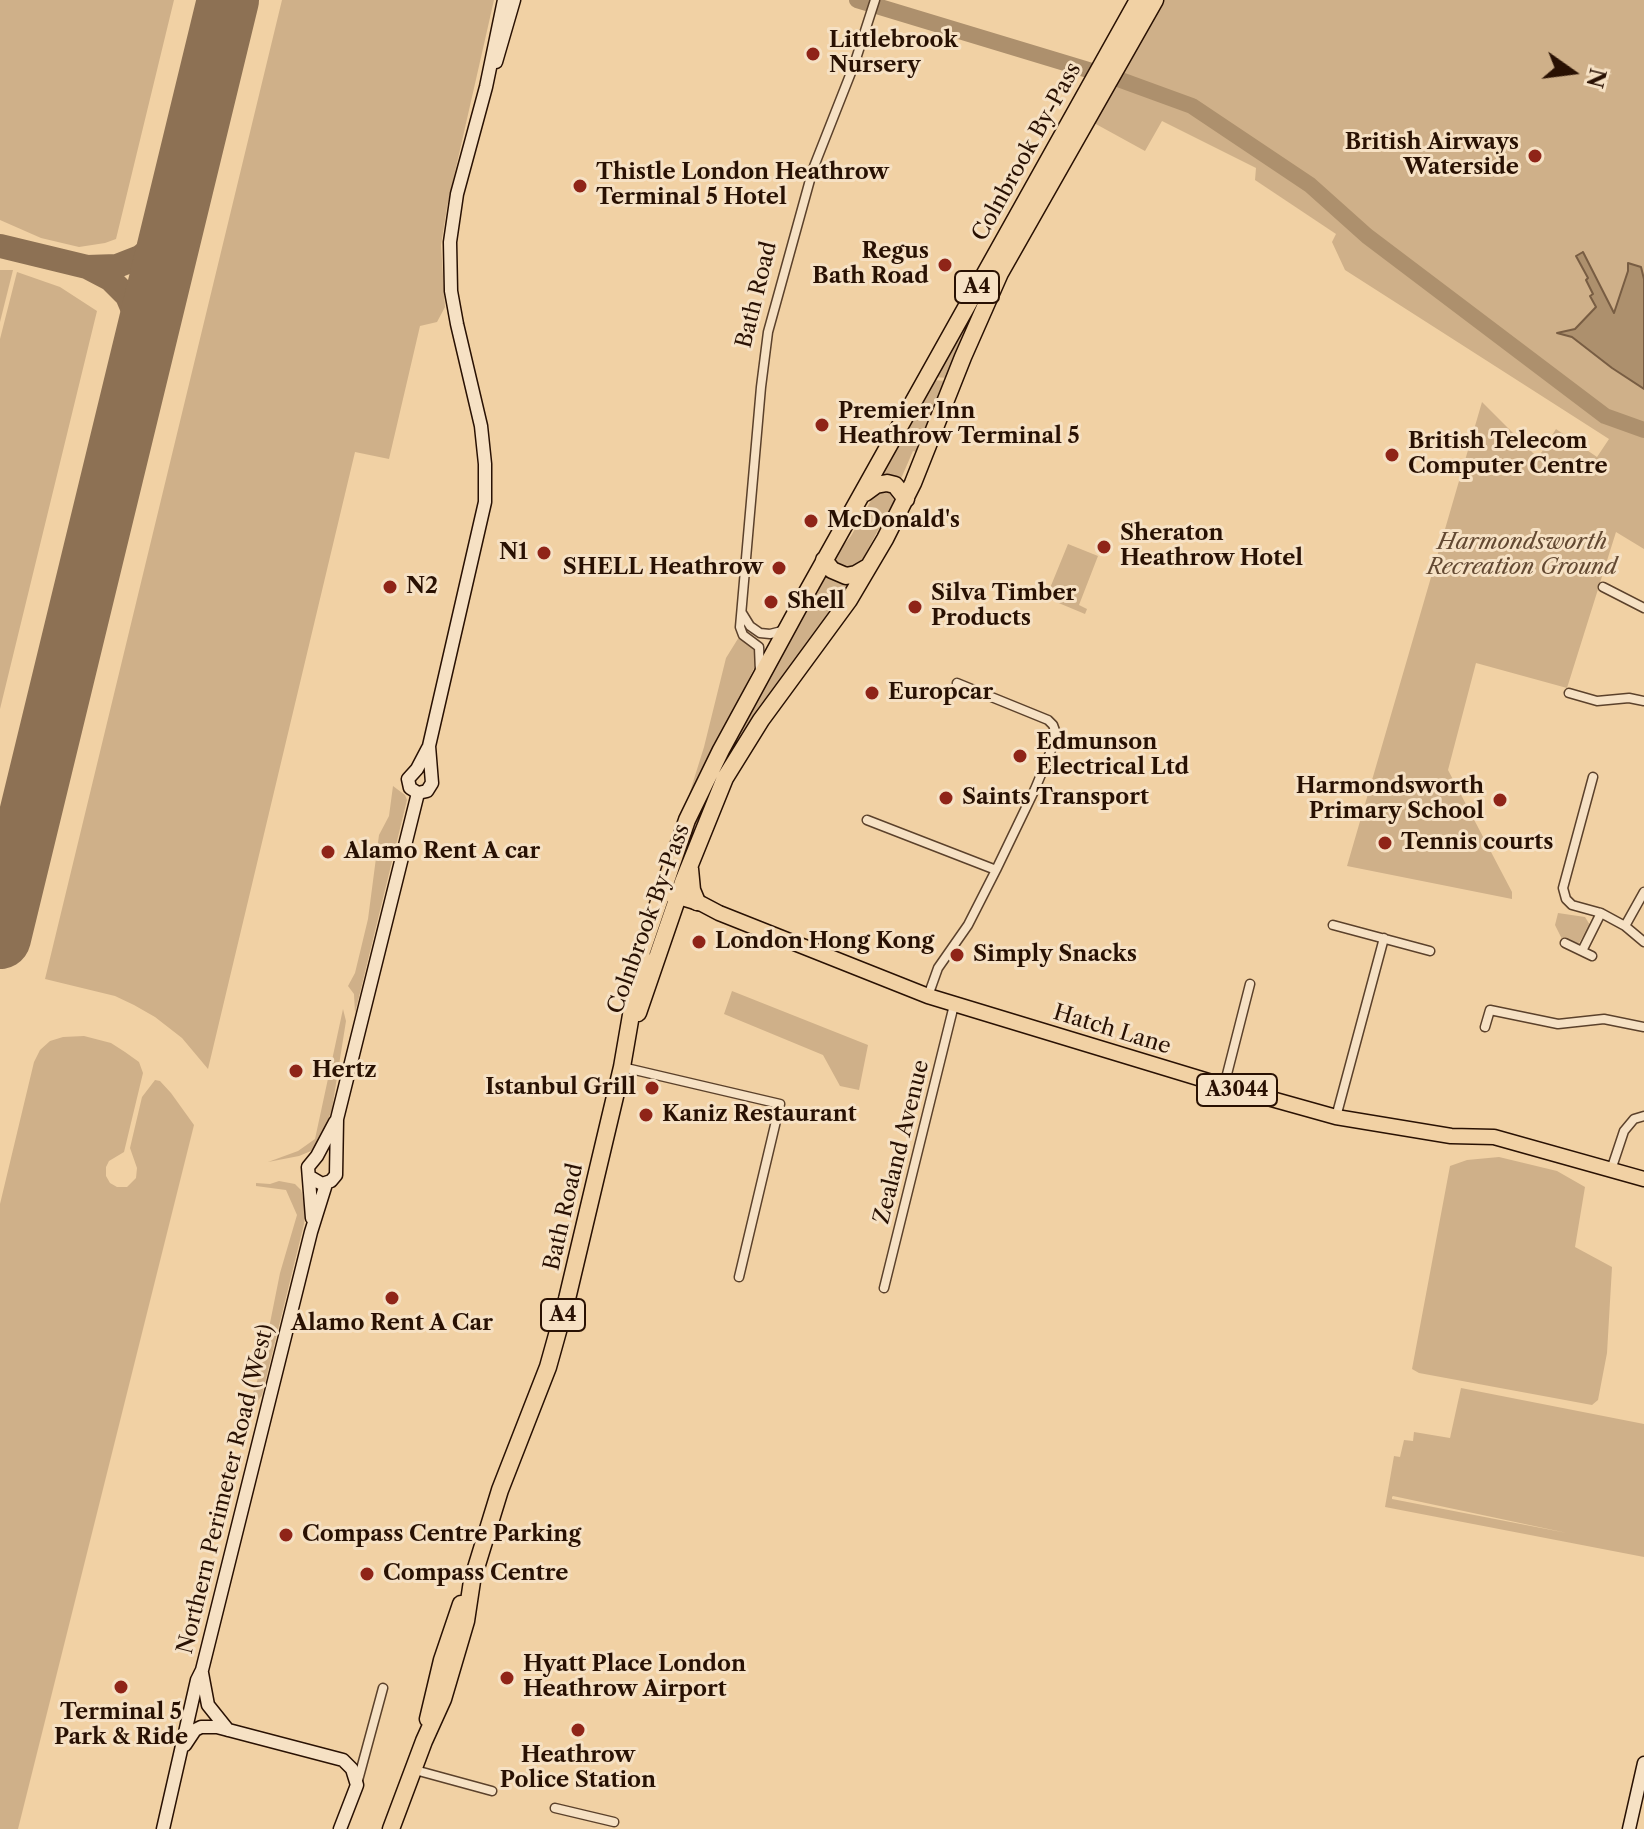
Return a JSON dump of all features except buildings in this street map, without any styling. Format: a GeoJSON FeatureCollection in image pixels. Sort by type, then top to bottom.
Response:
{"type":"FeatureCollection","features":[{"type":"Feature","properties":{"kind":"highway","name":"Colnbrook By-Pass"},"geometry":{"type":"LineString","coordinates":[[627,1042],[690,864],[733,763],[841,612],[906,499],[1000,273],[1105,74],[1138,0]]}},
{"type":"Feature","properties":{"kind":"highway","name":"Colnbrook By-Pass"},"geometry":{"type":"LineString","coordinates":[[627,1042],[639,964],[659,896],[687,820],[721,750],[860,497],[1105,74],[1155,0]]}},
{"type":"Feature","properties":{"kind":"highway"},"geometry":{"type":"LineString","coordinates":[[860,497],[873,486],[887,483],[895,485],[906,499]]}},
{"type":"Feature","properties":{"kind":"highway"},"geometry":{"type":"LineString","coordinates":[[824,560],[832,570],[846,576],[870,566]]}},
{"type":"Feature","properties":{"kind":"highway"},"geometry":{"type":"LineString","coordinates":[[690,864],[692,890],[697,902]]}},
{"type":"Feature","properties":{"kind":"highway","name":"Bath Road"},"geometry":{"type":"LineString","coordinates":[[391,1829],[443,1699],[466,1621],[472,1581],[500,1490],[548,1367],[567,1299],[627,1042]]}},
{"type":"Feature","properties":{"kind":"main road","name":"Hatch Lane"},"geometry":{"type":"LineString","coordinates":[[659,896],[719,913]]}},
{"type":"Feature","properties":{"kind":"main road","name":"Hatch Lane"},"geometry":{"type":"LineString","coordinates":[[676,902],[697,902],[954,1005],[1224,1086],[1336,1117],[1451,1136],[1494,1137],[1644,1179]]}},
{"type":"Feature","properties":{"kind":"street"},"geometry":{"type":"LineString","coordinates":[[337,1119],[317,1156],[309,1164],[310,1177],[315,1183],[326,1184],[336,1175],[337,1119],[418,793],[430,787],[423,772],[485,502],[481,426],[451,291],[450,242],[457,194],[486,87],[504,0]]}},
{"type":"Feature","properties":{"kind":"street"},"geometry":{"type":"LineString","coordinates":[[486,87],[502,47],[514,0]]}},
{"type":"Feature","properties":{"kind":"street","name":"Bath Road"},"geometry":{"type":"LineString","coordinates":[[759,680],[760,650],[742,633],[741,612],[766,342],[813,169],[874,5]]}},
{"type":"Feature","properties":{"kind":"street"},"geometry":{"type":"LineString","coordinates":[[1603,587],[1644,608]]}},
{"type":"Feature","properties":{"kind":"street"},"geometry":{"type":"LineString","coordinates":[[741,612],[750,626],[760,633],[770,634],[786,629]]}},
{"type":"Feature","properties":{"kind":"street"},"geometry":{"type":"LineString","coordinates":[[928,996],[938,968],[968,925],[996,870],[1057,736],[1048,720],[957,683]]}},
{"type":"Feature","properties":{"kind":"street"},"geometry":{"type":"LineString","coordinates":[[1569,693],[1597,701],[1629,698],[1644,701]]}},
{"type":"Feature","properties":{"kind":"street"},"geometry":{"type":"LineString","coordinates":[[418,793],[408,784],[410,775],[423,772]]}},
{"type":"Feature","properties":{"kind":"street"},"geometry":{"type":"LineString","coordinates":[[1593,777],[1563,888],[1566,899],[1572,905],[1601,913],[1625,926],[1644,942]]}},
{"type":"Feature","properties":{"kind":"street"},"geometry":{"type":"LineString","coordinates":[[867,820],[996,870]]}},
{"type":"Feature","properties":{"kind":"street"},"geometry":{"type":"LineString","coordinates":[[1625,926],[1644,892]]}},
{"type":"Feature","properties":{"kind":"street"},"geometry":{"type":"LineString","coordinates":[[1582,951],[1601,913]]}},
{"type":"Feature","properties":{"kind":"street"},"geometry":{"type":"LineString","coordinates":[[1333,925],[1430,951]]}},
{"type":"Feature","properties":{"kind":"street"},"geometry":{"type":"LineString","coordinates":[[1336,1117],[1384,938]]}},
{"type":"Feature","properties":{"kind":"street"},"geometry":{"type":"LineString","coordinates":[[1565,943],[1592,956]]}},
{"type":"Feature","properties":{"kind":"street"},"geometry":{"type":"LineString","coordinates":[[1224,1086],[1250,984]]}},
{"type":"Feature","properties":{"kind":"street","name":"Zealand Avenue"},"geometry":{"type":"LineString","coordinates":[[884,1288],[954,1005]]}},
{"type":"Feature","properties":{"kind":"street"},"geometry":{"type":"LineString","coordinates":[[1485,1027],[1490,1010],[1558,1024],[1604,1019],[1644,1027]]}},
{"type":"Feature","properties":{"kind":"street"},"geometry":{"type":"LineString","coordinates":[[622,1067],[780,1104],[739,1277]]}},
{"type":"Feature","properties":{"kind":"street"},"geometry":{"type":"LineString","coordinates":[[1611,1170],[1624,1131],[1634,1119],[1644,1116]]}},
{"type":"Feature","properties":{"kind":"street"},"geometry":{"type":"LineString","coordinates":[[317,1156],[328,1156],[335,1163]]}},
{"type":"Feature","properties":{"kind":"street","name":"Northern Perimeter Road (West)"},"geometry":{"type":"LineString","coordinates":[[310,1177],[311,1232]]}},
{"type":"Feature","properties":{"kind":"street","name":"Northern Perimeter Road (West)"},"geometry":{"type":"LineString","coordinates":[[163,1829],[193,1694],[202,1670],[311,1232],[326,1184]]}},
{"type":"Feature","properties":{"kind":"street"},"geometry":{"type":"LineString","coordinates":[[202,1670],[208,1705],[228,1730]]}},
{"type":"Feature","properties":{"kind":"street"},"geometry":{"type":"LineString","coordinates":[[340,1829],[357,1785],[383,1688]]}},
{"type":"Feature","properties":{"kind":"street"},"geometry":{"type":"LineString","coordinates":[[180,1755],[190,1734],[207,1727],[337,1757],[354,1759],[366,1751]]}},
{"type":"Feature","properties":{"kind":"street"},"geometry":{"type":"LineString","coordinates":[[337,1757],[349,1766],[357,1785]]}},
{"type":"Feature","properties":{"kind":"street"},"geometry":{"type":"LineString","coordinates":[[1629,1829],[1644,1763]]}},
{"type":"Feature","properties":{"kind":"street"},"geometry":{"type":"LineString","coordinates":[[415,1770],[492,1791]]}},
{"type":"Feature","properties":{"kind":"street"},"geometry":{"type":"LineString","coordinates":[[555,1808],[614,1822]]}},
{"type":"Feature","properties":{"kind":"green space"},"geometry":{"type":"Polygon","coordinates":[[[0,0],[174,0],[116,239],[79,247],[41,238],[0,220],[0,0]]]}},
{"type":"Feature","properties":{"kind":"green space"},"geometry":{"type":"Polygon","coordinates":[[[282,0],[494,0],[447,207],[441,245],[445,307],[437,322],[420,326],[389,459],[355,452],[208,1069],[182,1038],[134,1005],[115,996],[45,979],[282,0]]]}},
{"type":"Feature","properties":{"kind":"green space"},"geometry":{"type":"Polygon","coordinates":[[[1155,0],[1644,0],[1644,430],[1605,416],[1367,236],[1310,185],[1192,106],[1118,79],[1155,0]]]}},
{"type":"Feature","properties":{"kind":"green space","name":"Harmondsworth Recreation Ground"},"geometry":{"type":"Polygon","coordinates":[[[1117,81],[1190,109],[1308,188],[1365,239],[1603,418],[1644,435],[1644,549],[1616,532],[1567,688],[1476,663],[1448,770],[1512,892],[1512,899],[1347,866],[1482,402],[1538,458],[1556,429],[1597,457],[1609,439],[1345,270],[1332,242],[1336,234],[1255,180],[1256,168],[1162,121],[1145,151],[1094,123],[1117,81]]]}},
{"type":"Feature","properties":{"kind":"green space"},"geometry":{"type":"Polygon","coordinates":[[[1019,222],[948,378],[934,377],[1019,222]]]}},
{"type":"Feature","properties":{"kind":"green space"},"geometry":{"type":"Polygon","coordinates":[[[0,270],[13,270],[0,322],[0,270]]]}},
{"type":"Feature","properties":{"kind":"green space"},"geometry":{"type":"Polygon","coordinates":[[[17,272],[60,287],[97,311],[0,709],[0,339],[17,272]]]}},
{"type":"Feature","properties":{"kind":"green space"},"geometry":{"type":"Polygon","coordinates":[[[932,380],[946,381],[920,453],[913,451],[900,481],[878,478],[932,380]]]}},
{"type":"Feature","properties":{"kind":"green space"},"geometry":{"type":"Polygon","coordinates":[[[880,489],[897,492],[896,507],[885,517],[859,566],[849,572],[834,564],[834,557],[880,489]]]}},
{"type":"Feature","properties":{"kind":"green space"},"geometry":{"type":"Polygon","coordinates":[[[1068,544],[1098,556],[1079,605],[1087,609],[1085,614],[1037,594],[1039,590],[1048,593],[1068,544]]]}},
{"type":"Feature","properties":{"kind":"green space"},"geometry":{"type":"Polygon","coordinates":[[[826,572],[854,582],[712,791],[689,841],[671,892],[669,885],[706,792],[826,572]]]}},
{"type":"Feature","properties":{"kind":"green space"},"geometry":{"type":"Polygon","coordinates":[[[739,637],[752,646],[755,666],[680,824],[704,747],[726,658],[739,637]]]}},
{"type":"Feature","properties":{"kind":"green space"},"geometry":{"type":"Polygon","coordinates":[[[393,786],[407,800],[355,1013],[354,994],[348,986],[355,973],[368,919],[379,835],[389,816],[393,786]]]}},
{"type":"Feature","properties":{"kind":"green space"},"geometry":{"type":"Polygon","coordinates":[[[1558,913],[1585,917],[1590,925],[1579,943],[1572,944],[1562,939],[1555,925],[1558,913]]]}},
{"type":"Feature","properties":{"kind":"green space"},"geometry":{"type":"Polygon","coordinates":[[[732,991],[868,1045],[859,1090],[840,1086],[823,1055],[724,1014],[732,991]]]}},
{"type":"Feature","properties":{"kind":"green space"},"geometry":{"type":"Polygon","coordinates":[[[343,1009],[346,1021],[332,1109],[320,1142],[311,1151],[299,1156],[268,1162],[298,1151],[315,1139],[343,1009]]]}},
{"type":"Feature","properties":{"kind":"green space"},"geometry":{"type":"Polygon","coordinates":[[[84,1036],[111,1043],[139,1062],[143,1073],[124,1152],[109,1161],[106,1167],[110,1183],[127,1187],[136,1178],[137,1168],[130,1148],[142,1097],[155,1080],[171,1093],[194,1125],[18,1829],[0,1829],[0,1204],[34,1062],[40,1050],[50,1041],[84,1036]]]}},
{"type":"Feature","properties":{"kind":"green space"},"geometry":{"type":"Polygon","coordinates":[[[1499,1157],[1557,1171],[1585,1187],[1575,1247],[1612,1267],[1607,1353],[1598,1400],[1592,1405],[1419,1373],[1412,1369],[1450,1166],[1467,1160],[1499,1157]]]}},
{"type":"Feature","properties":{"kind":"green space"},"geometry":{"type":"Polygon","coordinates":[[[279,1181],[295,1184],[301,1190],[306,1211],[304,1224],[262,1395],[241,1426],[242,1412],[250,1401],[260,1373],[280,1273],[297,1215],[286,1190],[256,1186],[256,1183],[279,1181]]]}},
{"type":"Feature","properties":{"kind":"green space"},"geometry":{"type":"Polygon","coordinates":[[[1461,1388],[1644,1424],[1644,1557],[1385,1507],[1394,1456],[1400,1457],[1404,1440],[1413,1441],[1414,1432],[1450,1438],[1461,1388]],[[1393,1496],[1392,1499],[1567,1533],[1393,1496]]]}},
{"type":"Feature","properties":{"kind":"shaded area"},"geometry":{"type":"Polygon","coordinates":[[[1583,252],[1614,313],[1628,263],[1641,267],[1644,279],[1644,389],[1572,337],[1557,333],[1575,329],[1596,307],[1590,296],[1593,294],[1586,280],[1588,278],[1576,256],[1583,252]]]}},
{"type":"Feature","properties":{"kind":"waterway"},"geometry":{"type":"LineString","coordinates":[[857,0],[1118,79],[1192,106],[1310,185],[1367,236],[1605,416],[1644,430]]}},
{"type":"Feature","properties":{"kind":"taxiway"},"geometry":{"type":"LineString","coordinates":[[0,246],[87,267],[117,266],[140,257],[154,246],[180,199]]}},
{"type":"Feature","properties":{"kind":"taxiway"},"geometry":{"type":"LineString","coordinates":[[89,268],[110,279],[127,296],[138,322],[142,353]]}},
{"type":"Feature","properties":{"kind":"runway"},"geometry":{"type":"LineString","coordinates":[[0,938],[228,0]]}},
{"type":"Feature","properties":{"kind":"place","name":"Littlebrook Nursery"},"geometry":{"type":"Point","coordinates":[813,54]}},
{"type":"Feature","properties":{"kind":"place","name":"British Airways Waterside"},"geometry":{"type":"Point","coordinates":[1535,156]}},
{"type":"Feature","properties":{"kind":"place","name":"Thistle London Heathrow Terminal 5 Hotel"},"geometry":{"type":"Point","coordinates":[580,186]}},
{"type":"Feature","properties":{"kind":"place","name":"Regus Bath Road"},"geometry":{"type":"Point","coordinates":[945,265]}},
{"type":"Feature","properties":{"kind":"place","name":"Premier Inn Heathrow Terminal 5"},"geometry":{"type":"Point","coordinates":[822,425]}},
{"type":"Feature","properties":{"kind":"place","name":"British Telecom Computer Centre"},"geometry":{"type":"Point","coordinates":[1392,455]}},
{"type":"Feature","properties":{"kind":"place","name":"McDonald's"},"geometry":{"type":"Point","coordinates":[811,521]}},
{"type":"Feature","properties":{"kind":"place","name":"Sheraton Heathrow Hotel"},"geometry":{"type":"Point","coordinates":[1104,547]}},
{"type":"Feature","properties":{"kind":"place","name":"N1"},"geometry":{"type":"Point","coordinates":[544,553]}},
{"type":"Feature","properties":{"kind":"place","name":"SHELL Heathrow"},"geometry":{"type":"Point","coordinates":[779,568]}},
{"type":"Feature","properties":{"kind":"place","name":"N2"},"geometry":{"type":"Point","coordinates":[390,587]}},
{"type":"Feature","properties":{"kind":"place","name":"Shell"},"geometry":{"type":"Point","coordinates":[771,602]}},
{"type":"Feature","properties":{"kind":"place","name":"Silva Timber Products"},"geometry":{"type":"Point","coordinates":[915,607]}},
{"type":"Feature","properties":{"kind":"place","name":"Europcar"},"geometry":{"type":"Point","coordinates":[872,693]}},
{"type":"Feature","properties":{"kind":"place","name":"Edmunson Electrical Ltd"},"geometry":{"type":"Point","coordinates":[1020,756]}},
{"type":"Feature","properties":{"kind":"place","name":"Saints Transport"},"geometry":{"type":"Point","coordinates":[946,798]}},
{"type":"Feature","properties":{"kind":"place","name":"Harmondsworth Primary School"},"geometry":{"type":"Point","coordinates":[1500,800]}},
{"type":"Feature","properties":{"kind":"place","name":"Tennis courts"},"geometry":{"type":"Point","coordinates":[1385,843]}},
{"type":"Feature","properties":{"kind":"place","name":"Alamo Rent A car"},"geometry":{"type":"Point","coordinates":[328,852]}},
{"type":"Feature","properties":{"kind":"place","name":"London Hong Kong"},"geometry":{"type":"Point","coordinates":[699,942]}},
{"type":"Feature","properties":{"kind":"place","name":"Simply Snacks"},"geometry":{"type":"Point","coordinates":[957,955]}},
{"type":"Feature","properties":{"kind":"place","name":"Hertz"},"geometry":{"type":"Point","coordinates":[296,1071]}},
{"type":"Feature","properties":{"kind":"place","name":"Istanbul Grill"},"geometry":{"type":"Point","coordinates":[652,1088]}},
{"type":"Feature","properties":{"kind":"place","name":"Kaniz Restaurant"},"geometry":{"type":"Point","coordinates":[646,1115]}},
{"type":"Feature","properties":{"kind":"place","name":"Alamo Rent A Car"},"geometry":{"type":"Point","coordinates":[392,1298]}},
{"type":"Feature","properties":{"kind":"place","name":"Compass Centre Parking"},"geometry":{"type":"Point","coordinates":[286,1535]}},
{"type":"Feature","properties":{"kind":"place","name":"Compass Centre"},"geometry":{"type":"Point","coordinates":[367,1574]}},
{"type":"Feature","properties":{"kind":"place","name":"Hyatt Place London Heathrow Airport"},"geometry":{"type":"Point","coordinates":[507,1678]}},
{"type":"Feature","properties":{"kind":"place","name":"Terminal 5 Park & Ride"},"geometry":{"type":"Point","coordinates":[121,1687]}},
{"type":"Feature","properties":{"kind":"place","name":"Heathrow Police Station"},"geometry":{"type":"Point","coordinates":[578,1730]}}]}
